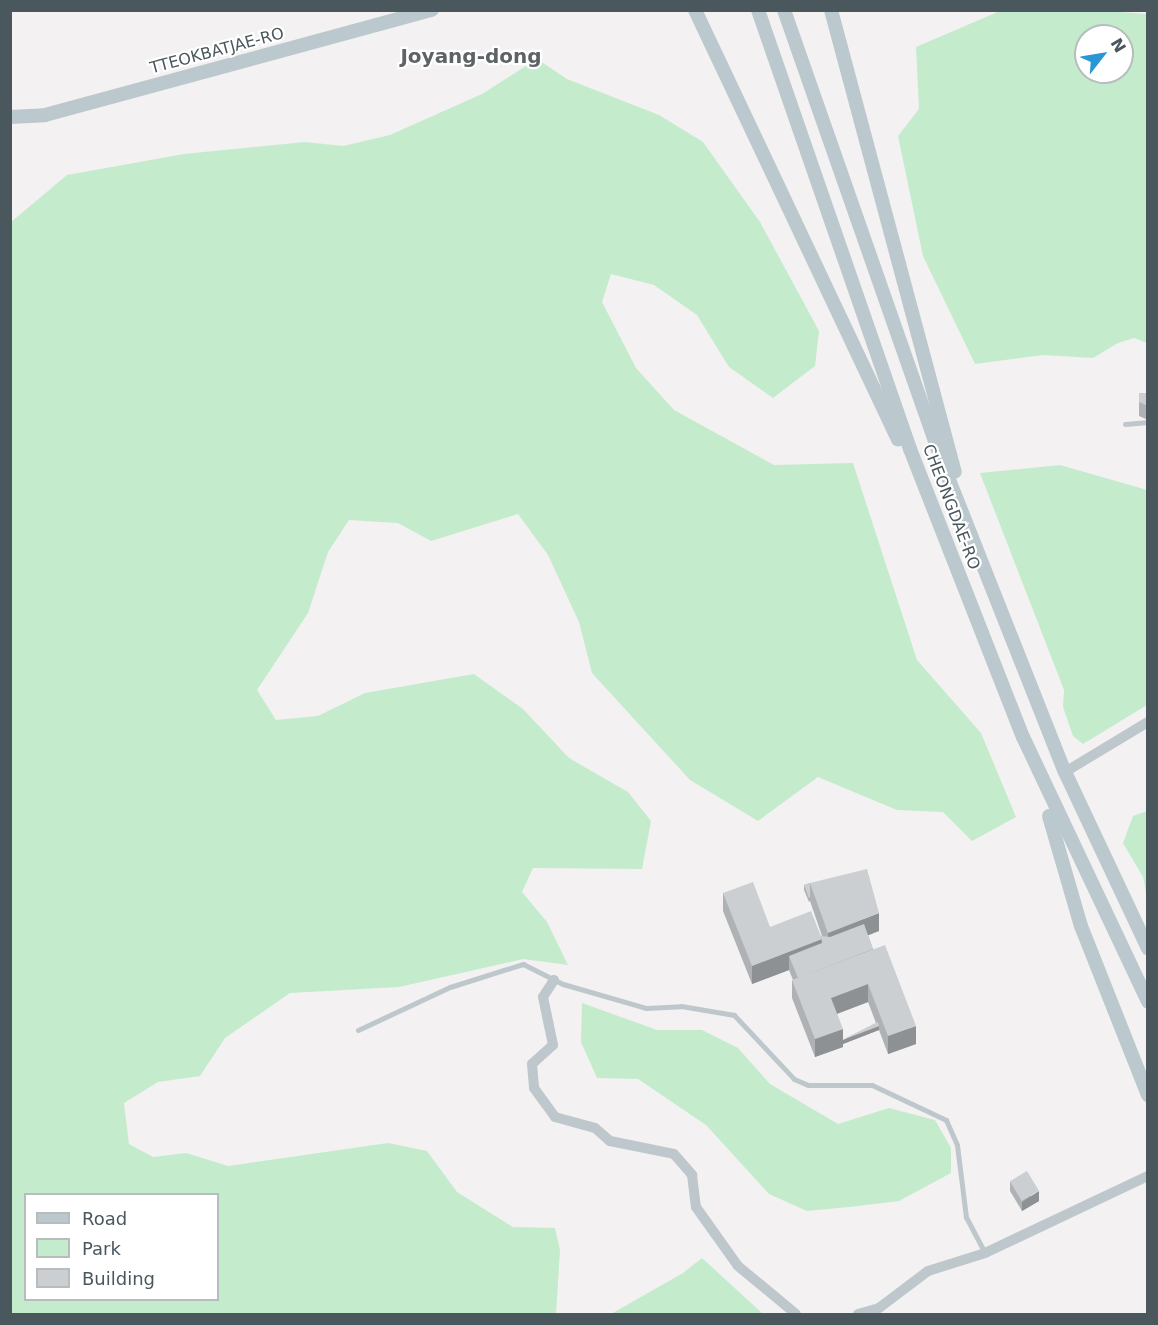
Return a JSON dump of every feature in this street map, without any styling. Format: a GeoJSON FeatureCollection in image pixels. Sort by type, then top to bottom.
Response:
{"type":"FeatureCollection","features":[{"type":"Feature","properties":{"kind":"street","name":"TTEOKBATJAE-RO"},"geometry":{"type":"LineString","coordinates":[[10,117],[45,115],[432,10]]}},
{"type":"Feature","properties":{"kind":"street"},"geometry":{"type":"LineString","coordinates":[[695,10],[948,545]]}},
{"type":"Feature","properties":{"kind":"street","name":"CHEONGDAE-RO"},"geometry":{"type":"LineString","coordinates":[[758,10],[840,255],[948,545],[1034,765],[1148,1002]]}},
{"type":"Feature","properties":{"kind":"street"},"geometry":{"type":"LineString","coordinates":[[831,10],[974,540]]}},
{"type":"Feature","properties":{"kind":"street","name":"CHEONGDAE-RO"},"geometry":{"type":"LineString","coordinates":[[786,15],[892,325],[974,540],[1065,772],[1148,948]]}},
{"type":"Feature","properties":{"kind":"street"},"geometry":{"type":"LineString","coordinates":[[1065,772],[1148,722]]}},
{"type":"Feature","properties":{"kind":"street"},"geometry":{"type":"LineString","coordinates":[[1034,765],[1081,926],[1148,1095]]}},
{"type":"Feature","properties":{"kind":"street"},"geometry":{"type":"LineString","coordinates":[[554,980],[543,997],[553,1045],[532,1064],[534,1088],[555,1117],[595,1128],[610,1141],[674,1154],[692,1175],[696,1207],[738,1266],[796,1314]]}},
{"type":"Feature","properties":{"kind":"street"},"geometry":{"type":"LineString","coordinates":[[858,1314],[879,1308],[928,1271],[985,1253],[1148,1176]]}},
{"type":"Feature","properties":{"kind":"lane"},"geometry":{"type":"LineString","coordinates":[[1125,424],[1148,422]]}},
{"type":"Feature","properties":{"kind":"lane"},"geometry":{"type":"LineString","coordinates":[[358,1030],[485,974],[523,964],[554,980],[646,1008],[681,1006],[734,1015],[794,1078],[808,1085],[872,1085],[930,1108],[946,1120],[957,1145],[966,1216],[985,1253]]}},
{"type":"Feature","properties":{"kind":"green space"},"geometry":{"type":"Polygon","coordinates":[[[1000,11],[1106,11],[1147,14],[1147,343],[1134,338],[1118,343],[1093,358],[1043,355],[975,364],[923,256],[898,136],[919,109],[916,47],[1000,11]]]}},
{"type":"Feature","properties":{"kind":"green space"},"geometry":{"type":"Polygon","coordinates":[[[537,59],[567,79],[659,115],[703,142],[760,222],[819,331],[815,366],[773,398],[729,367],[697,315],[654,285],[611,274],[602,302],[636,368],[674,410],[774,465],[853,463],[917,660],[981,733],[1016,817],[972,841],[943,812],[897,810],[818,777],[758,821],[690,780],[592,673],[579,622],[548,555],[518,514],[431,541],[398,523],[349,520],[328,552],[308,613],[257,690],[276,720],[318,716],[365,693],[474,674],[523,709],[569,758],[628,792],[651,821],[642,869],[533,868],[522,892],[547,922],[568,965],[523,959],[399,987],[290,993],[225,1038],[200,1076],[158,1082],[124,1103],[129,1144],[153,1157],[186,1153],[228,1166],[388,1143],[427,1151],[457,1192],[513,1227],[555,1228],[560,1250],[556,1314],[11,1314],[11,222],[67,175],[184,154],[305,142],[343,146],[390,135],[482,94],[537,59]]]}},
{"type":"Feature","properties":{"kind":"green space"},"geometry":{"type":"Polygon","coordinates":[[[1060,465],[1147,490],[1147,705],[1083,744],[1073,736],[1063,707],[1064,690],[980,473],[1060,465]]]}},
{"type":"Feature","properties":{"kind":"green space"},"geometry":{"type":"Polygon","coordinates":[[[1148,811],[1147,899],[1143,877],[1123,843],[1133,816],[1148,811]]]}},
{"type":"Feature","properties":{"kind":"green space"},"geometry":{"type":"Polygon","coordinates":[[[582,1003],[657,1030],[702,1030],[738,1048],[770,1084],[838,1124],[889,1108],[935,1120],[951,1148],[951,1173],[899,1201],[849,1207],[807,1211],[769,1194],[706,1125],[638,1079],[597,1078],[581,1042],[582,1003]]]}},
{"type":"Feature","properties":{"kind":"green space"},"geometry":{"type":"Polygon","coordinates":[[[702,1258],[763,1314],[611,1314],[683,1273],[702,1258]]]}},
{"type":"Feature","properties":{"kind":"building"},"geometry":{"type":"Polygon","coordinates":[[[1139,393],[1148,393],[1148,406],[1139,402],[1139,393]]]}},
{"type":"Feature","properties":{"kind":"building"},"geometry":{"type":"Polygon","coordinates":[[[867,869],[879,913],[828,933],[810,883],[867,869]]]}},
{"type":"Feature","properties":{"kind":"building"},"geometry":{"type":"Polygon","coordinates":[[[753,882],[770,927],[811,911],[822,939],[752,966],[723,893],[753,882]]]}},
{"type":"Feature","properties":{"kind":"building"},"geometry":{"type":"Polygon","coordinates":[[[810,883],[810,897],[809,898],[804,885],[810,883]]]}},
{"type":"Feature","properties":{"kind":"building"},"geometry":{"type":"Polygon","coordinates":[[[864,924],[873,949],[798,978],[789,956],[822,943],[821,936],[830,937],[864,924]]]}},
{"type":"Feature","properties":{"kind":"building"},"geometry":{"type":"Polygon","coordinates":[[[885,945],[916,1026],[888,1036],[868,984],[831,998],[843,1029],[815,1039],[792,980],[885,945]]]}},
{"type":"Feature","properties":{"kind":"building"},"geometry":{"type":"Polygon","coordinates":[[[878,1022],[879,1026],[842,1040],[878,1022]]]}},
{"type":"Feature","properties":{"kind":"building"},"geometry":{"type":"Polygon","coordinates":[[[1027,1171],[1039,1191],[1022,1201],[1010,1181],[1027,1171]]]}},
{"type":"Feature","properties":{"kind":"district","name":"Joyang-dong"},"geometry":{"type":"Point","coordinates":[471,56]}}]}
